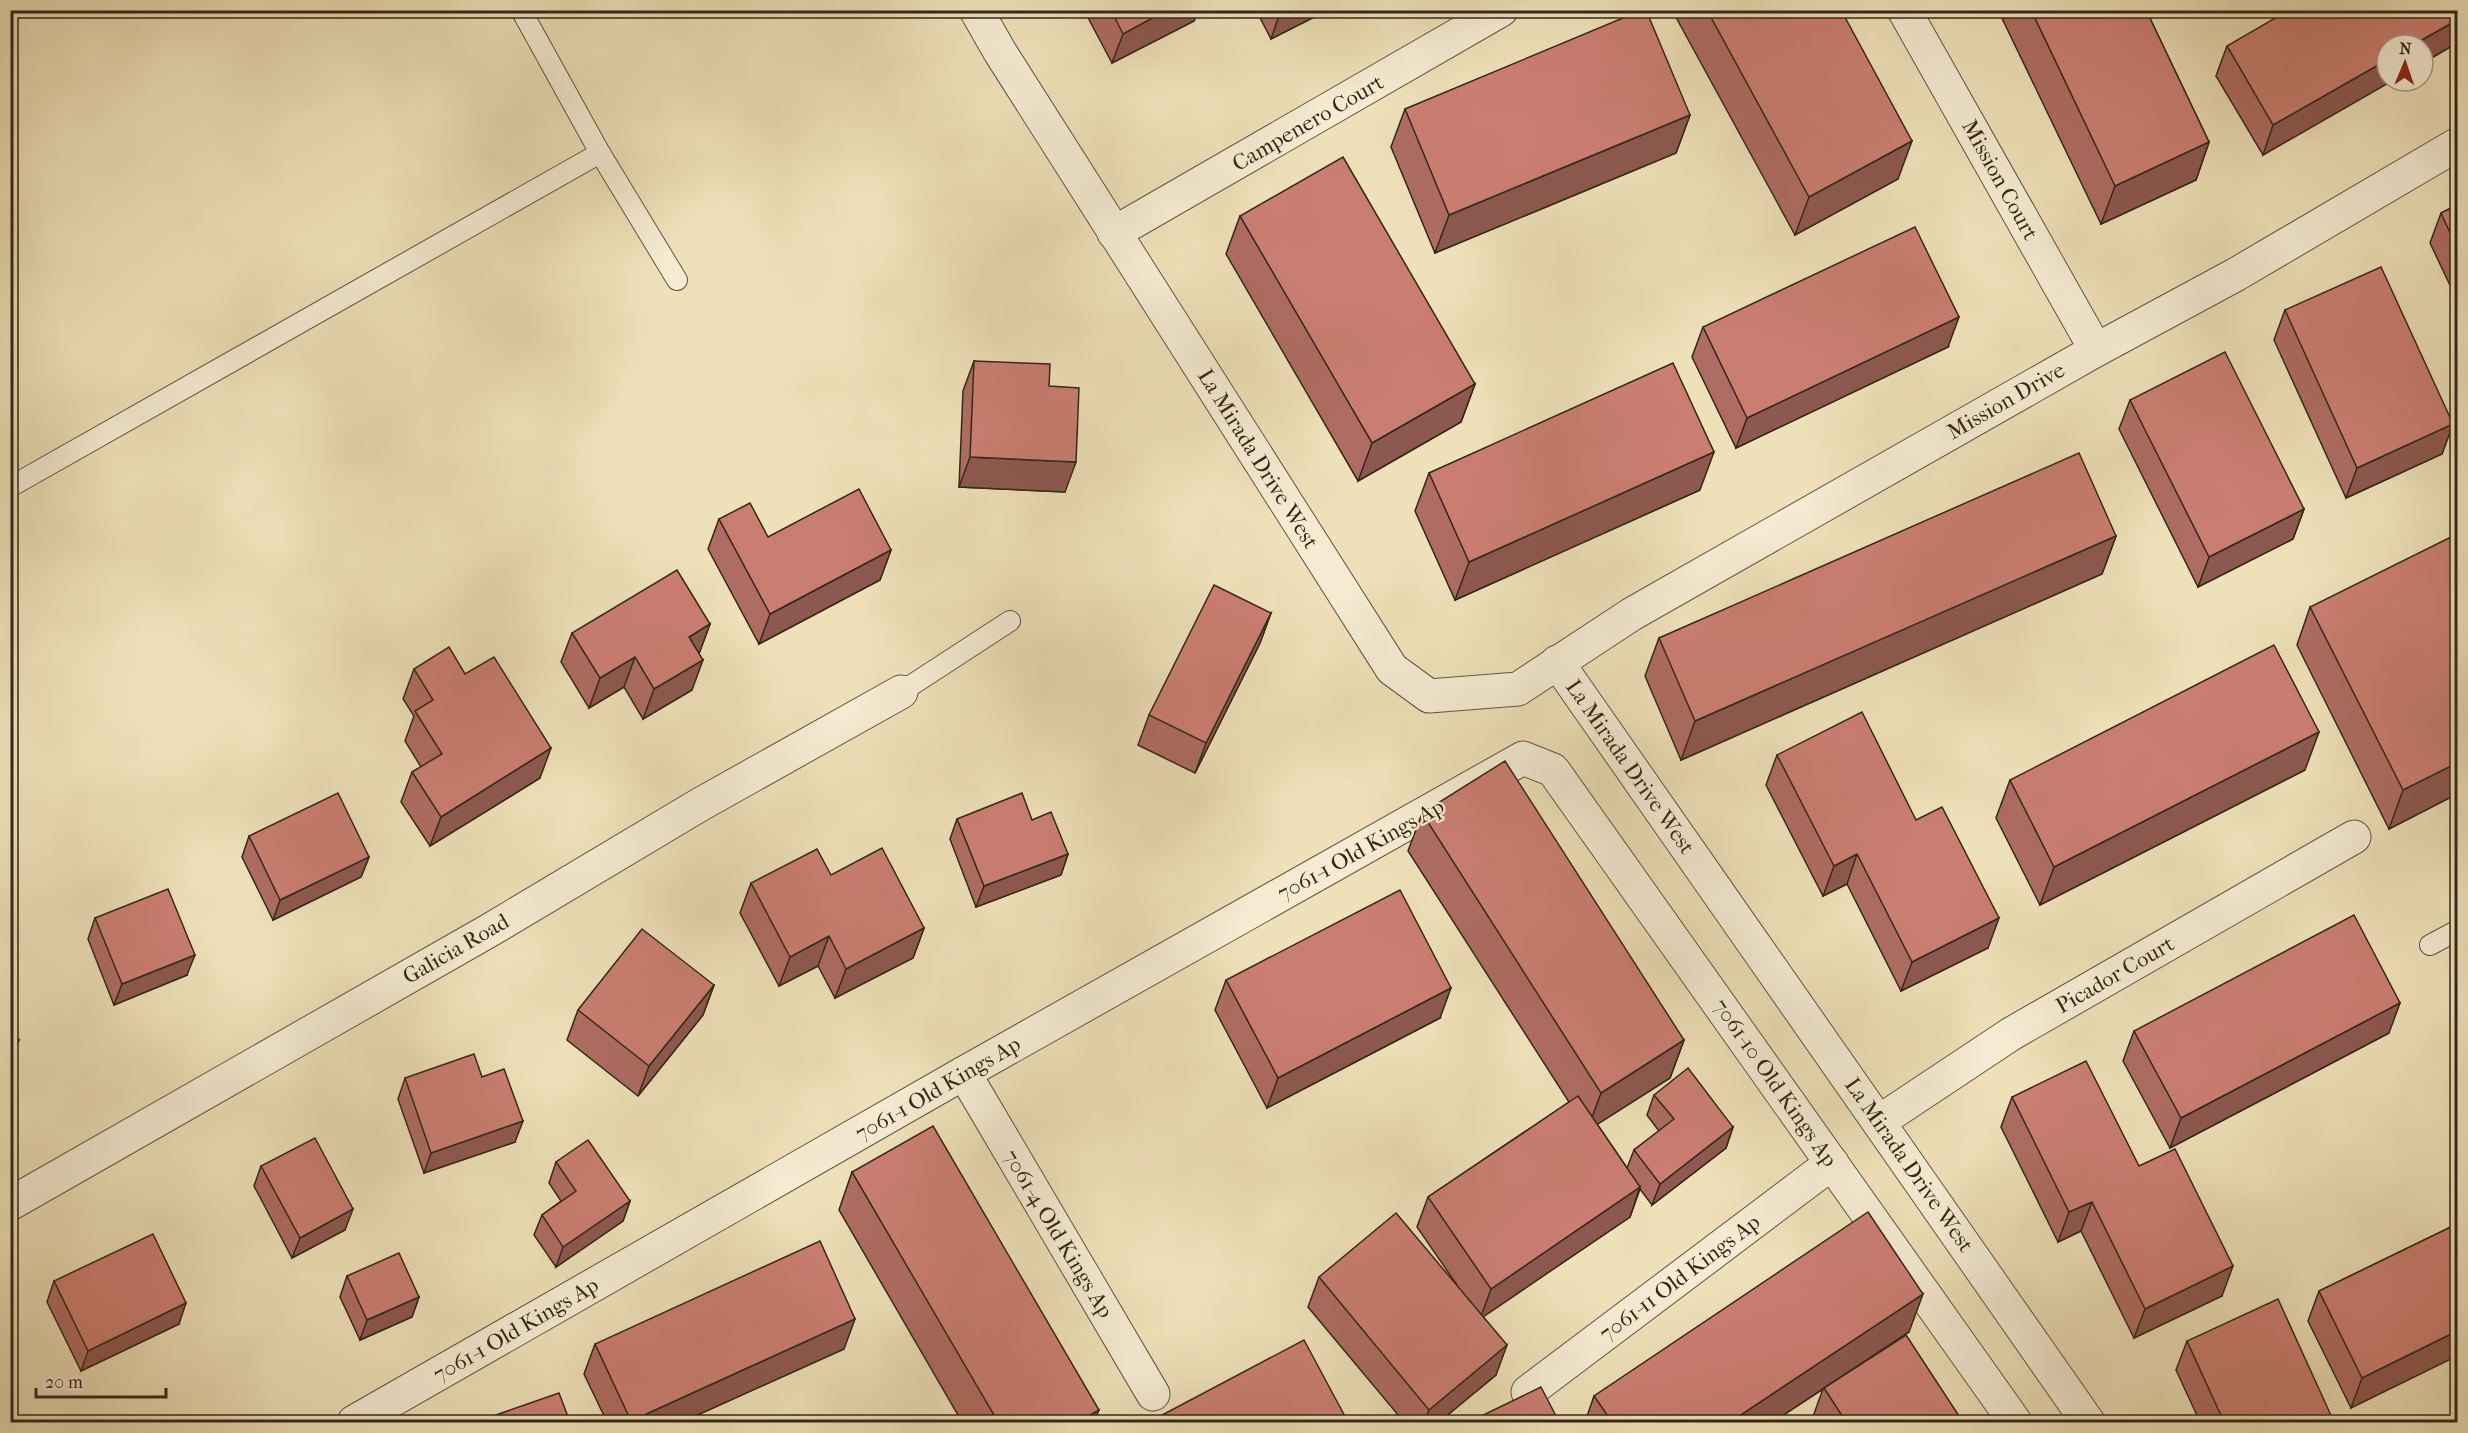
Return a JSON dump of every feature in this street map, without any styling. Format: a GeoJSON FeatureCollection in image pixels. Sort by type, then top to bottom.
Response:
{"type":"FeatureCollection","features":[{"type":"Feature","properties":{"kind":"street","name":"La Mirada Drive West"},"geometry":{"type":"LineString","coordinates":[[976,10],[1114,232],[1392,669],[1429,696],[1518,688],[1557,662],[1804,1017],[1880,1121],[2088,1422]]}},
{"type":"Feature","properties":{"kind":"street","name":"Campenero Court"},"geometry":{"type":"LineString","coordinates":[[1114,232],[1501,10]]}},
{"type":"Feature","properties":{"kind":"street","name":"Mission Court"},"geometry":{"type":"LineString","coordinates":[[1904,10],[2096,350]]}},
{"type":"Feature","properties":{"kind":"street","name":"Mission Drive"},"geometry":{"type":"LineString","coordinates":[[1557,662],[1643,608],[2096,350],[2235,275],[2457,144]]}},
{"type":"Feature","properties":{"kind":"street","name":"Galicia Road"},"geometry":{"type":"LineString","coordinates":[[10,1204],[490,930],[701,804],[902,692]]}},
{"type":"Feature","properties":{"kind":"street","name":"7061-1 Old Kings Ap"},"geometry":{"type":"LineString","coordinates":[[354,1422],[964,1073],[1523,758]]}},
{"type":"Feature","properties":{"kind":"street","name":"7061-10 Old Kings Ap"},"geometry":{"type":"LineString","coordinates":[[1523,758],[1553,770],[2015,1422]]}},
{"type":"Feature","properties":{"kind":"street","name":"Picador Court"},"geometry":{"type":"LineString","coordinates":[[1880,1121],[2012,1035],[2354,837]]}},
{"type":"Feature","properties":{"kind":"street","name":"7061-4 Old Kings Ap"},"geometry":{"type":"LineString","coordinates":[[964,1073],[1153,1394]]}},
{"type":"Feature","properties":{"kind":"street","name":"7061-11 Old Kings Ap"},"geometry":{"type":"LineString","coordinates":[[1528,1392],[1832,1163]]}},
{"type":"Feature","properties":{"kind":"lane"},"geometry":{"type":"LineString","coordinates":[[521,10],[600,153],[677,280]]}},
{"type":"Feature","properties":{"kind":"lane"},"geometry":{"type":"LineString","coordinates":[[10,487],[600,153]]}},
{"type":"Feature","properties":{"kind":"lane"},"geometry":{"type":"LineString","coordinates":[[902,692],[1010,621]]}},
{"type":"Feature","properties":{"kind":"lane"},"geometry":{"type":"LineString","coordinates":[[2430,945],[2457,930]]}},
{"type":"Feature","properties":{"kind":"building"},"geometry":{"type":"Polygon","coordinates":[[[1111,10],[1167,10],[1123,34],[1111,10]]]}},
{"type":"Feature","properties":{"kind":"building"},"geometry":{"type":"Polygon","coordinates":[[[1646,10],[1690,115],[1449,215],[1405,109],[1646,10]]]}},
{"type":"Feature","properties":{"kind":"building"},"geometry":{"type":"Polygon","coordinates":[[[1707,10],[1841,10],[1912,141],[1809,197],[1707,10]]]}},
{"type":"Feature","properties":{"kind":"building"},"geometry":{"type":"Polygon","coordinates":[[[2031,10],[2146,10],[2209,142],[2115,186],[2031,10]]]}},
{"type":"Feature","properties":{"kind":"building"},"geometry":{"type":"Polygon","coordinates":[[[2289,10],[2457,10],[2457,20],[2434,33],[2375,33],[2375,67],[2273,125],[2227,46],[2289,10]]]}},
{"type":"Feature","properties":{"kind":"building"},"geometry":{"type":"Polygon","coordinates":[[[1343,157],[1475,384],[1372,443],[1240,216],[1343,157]]]}},
{"type":"Feature","properties":{"kind":"building"},"geometry":{"type":"Polygon","coordinates":[[[2457,205],[2457,248],[2441,213],[2457,205]]]}},
{"type":"Feature","properties":{"kind":"building"},"geometry":{"type":"Polygon","coordinates":[[[1915,227],[1959,317],[1747,418],[1703,327],[1915,227]]]}},
{"type":"Feature","properties":{"kind":"building"},"geometry":{"type":"Polygon","coordinates":[[[2381,267],[2453,424],[2357,468],[2285,310],[2381,267]]]}},
{"type":"Feature","properties":{"kind":"building"},"geometry":{"type":"Polygon","coordinates":[[[2225,352],[2304,509],[2209,557],[2130,400],[2225,352]]]}},
{"type":"Feature","properties":{"kind":"building"},"geometry":{"type":"Polygon","coordinates":[[[974,361],[1050,364],[1049,386],[1079,388],[1076,462],[970,457],[974,361]]]}},
{"type":"Feature","properties":{"kind":"building"},"geometry":{"type":"Polygon","coordinates":[[[1673,363],[1714,452],[1469,562],[1429,473],[1673,363]]]}},
{"type":"Feature","properties":{"kind":"building"},"geometry":{"type":"Polygon","coordinates":[[[2079,453],[2116,536],[1695,721],[1659,638],[2079,453]]]}},
{"type":"Feature","properties":{"kind":"building"},"geometry":{"type":"Polygon","coordinates":[[[859,489],[891,550],[770,614],[719,519],[750,503],[768,537],[859,489]]]}},
{"type":"Feature","properties":{"kind":"building"},"geometry":{"type":"Polygon","coordinates":[[[2457,534],[2457,763],[2403,790],[2310,607],[2457,534]]]}},
{"type":"Feature","properties":{"kind":"building"},"geometry":{"type":"Polygon","coordinates":[[[677,570],[710,624],[689,637],[703,660],[654,689],[635,657],[600,678],[572,633],[677,570]]]}},
{"type":"Feature","properties":{"kind":"building"},"geometry":{"type":"Polygon","coordinates":[[[1214,585],[1271,613],[1206,743],[1149,715],[1214,585]]]}},
{"type":"Feature","properties":{"kind":"building"},"geometry":{"type":"Polygon","coordinates":[[[2274,645],[2319,732],[2054,867],[2010,780],[2274,645]]]}},
{"type":"Feature","properties":{"kind":"building"},"geometry":{"type":"Polygon","coordinates":[[[449,647],[465,674],[494,657],[551,748],[441,817],[412,772],[442,754],[415,711],[433,700],[414,669],[449,647]]]}},
{"type":"Feature","properties":{"kind":"building"},"geometry":{"type":"Polygon","coordinates":[[[1862,712],[1916,820],[1942,807],[1999,918],[1912,962],[1857,854],[1834,866],[1777,755],[1862,712]]]}},
{"type":"Feature","properties":{"kind":"building"},"geometry":{"type":"Polygon","coordinates":[[[1505,761],[1684,1040],[1601,1093],[1422,813],[1505,761]]]}},
{"type":"Feature","properties":{"kind":"building"},"geometry":{"type":"Polygon","coordinates":[[[338,793],[369,857],[280,900],[249,836],[338,793]]]}},
{"type":"Feature","properties":{"kind":"building"},"geometry":{"type":"Polygon","coordinates":[[[1022,793],[1032,820],[1051,812],[1068,854],[984,886],[957,819],[1022,793]]]}},
{"type":"Feature","properties":{"kind":"building"},"geometry":{"type":"Polygon","coordinates":[[[882,848],[924,928],[846,969],[829,936],[790,957],[751,883],[817,849],[831,875],[882,848]]]}},
{"type":"Feature","properties":{"kind":"building"},"geometry":{"type":"Polygon","coordinates":[[[168,889],[195,955],[122,984],[95,918],[168,889]]]}},
{"type":"Feature","properties":{"kind":"building"},"geometry":{"type":"Polygon","coordinates":[[[1400,890],[1451,988],[1278,1078],[1226,980],[1400,890]]]}},
{"type":"Feature","properties":{"kind":"building"},"geometry":{"type":"Polygon","coordinates":[[[2354,915],[2400,1003],[2181,1118],[2134,1031],[2354,915]]]}},
{"type":"Feature","properties":{"kind":"building"},"geometry":{"type":"Polygon","coordinates":[[[642,929],[714,985],[649,1066],[578,1010],[642,929]]]}},
{"type":"Feature","properties":{"kind":"building"},"geometry":{"type":"Polygon","coordinates":[[[10,1026],[19,1040],[10,1045],[10,1026]]]}},
{"type":"Feature","properties":{"kind":"building"},"geometry":{"type":"Polygon","coordinates":[[[474,1054],[482,1077],[504,1069],[523,1121],[431,1153],[405,1078],[474,1054]]]}},
{"type":"Feature","properties":{"kind":"building"},"geometry":{"type":"Polygon","coordinates":[[[2086,1061],[2139,1166],[2175,1149],[2233,1266],[2145,1309],[2092,1202],[2069,1212],[2012,1097],[2086,1061]]]}},
{"type":"Feature","properties":{"kind":"building"},"geometry":{"type":"Polygon","coordinates":[[[1688,1068],[1733,1127],[1660,1184],[1634,1150],[1674,1119],[1654,1095],[1688,1068]]]}},
{"type":"Feature","properties":{"kind":"building"},"geometry":{"type":"Polygon","coordinates":[[[1578,1096],[1640,1187],[1491,1289],[1428,1197],[1578,1096]]]}},
{"type":"Feature","properties":{"kind":"building"},"geometry":{"type":"Polygon","coordinates":[[[933,1126],[1099,1410],[1078,1422],[998,1422],[852,1172],[933,1126]]]}},
{"type":"Feature","properties":{"kind":"building"},"geometry":{"type":"Polygon","coordinates":[[[315,1138],[353,1209],[300,1238],[261,1166],[315,1138]]]}},
{"type":"Feature","properties":{"kind":"building"},"geometry":{"type":"Polygon","coordinates":[[[588,1140],[630,1201],[563,1247],[542,1215],[576,1191],[556,1162],[588,1140]]]}},
{"type":"Feature","properties":{"kind":"building"},"geometry":{"type":"Polygon","coordinates":[[[1868,1212],[1923,1294],[1730,1422],[1612,1422],[1594,1396],[1868,1212]]]}},
{"type":"Feature","properties":{"kind":"building"},"geometry":{"type":"Polygon","coordinates":[[[1396,1213],[1507,1345],[1429,1410],[1319,1277],[1396,1213]]]}},
{"type":"Feature","properties":{"kind":"building"},"geometry":{"type":"Polygon","coordinates":[[[2457,1224],[2457,1331],[2362,1378],[2319,1291],[2457,1224]]]}},
{"type":"Feature","properties":{"kind":"building"},"geometry":{"type":"Polygon","coordinates":[[[153,1234],[186,1303],[88,1351],[54,1281],[153,1234]]]}},
{"type":"Feature","properties":{"kind":"building"},"geometry":{"type":"Polygon","coordinates":[[[820,1241],[855,1319],[631,1421],[595,1344],[820,1241]]]}},
{"type":"Feature","properties":{"kind":"building"},"geometry":{"type":"Polygon","coordinates":[[[399,1253],[419,1297],[367,1320],[347,1276],[399,1253]]]}},
{"type":"Feature","properties":{"kind":"building"},"geometry":{"type":"Polygon","coordinates":[[[2278,1299],[2334,1422],[2224,1422],[2187,1341],[2278,1299]]]}},
{"type":"Feature","properties":{"kind":"building"},"geometry":{"type":"Polygon","coordinates":[[[1906,1335],[1963,1422],[1846,1422],[1824,1388],[1906,1335]]]}},
{"type":"Feature","properties":{"kind":"building"},"geometry":{"type":"Polygon","coordinates":[[[1304,1340],[1348,1422],[1149,1422],[1304,1340]]]}},
{"type":"Feature","properties":{"kind":"building"},"geometry":{"type":"Polygon","coordinates":[[[1541,1387],[1559,1422],[1469,1422],[1541,1387]]]}},
{"type":"Feature","properties":{"kind":"building"},"geometry":{"type":"Polygon","coordinates":[[[559,1393],[570,1422],[476,1422],[559,1393]]]}}]}
